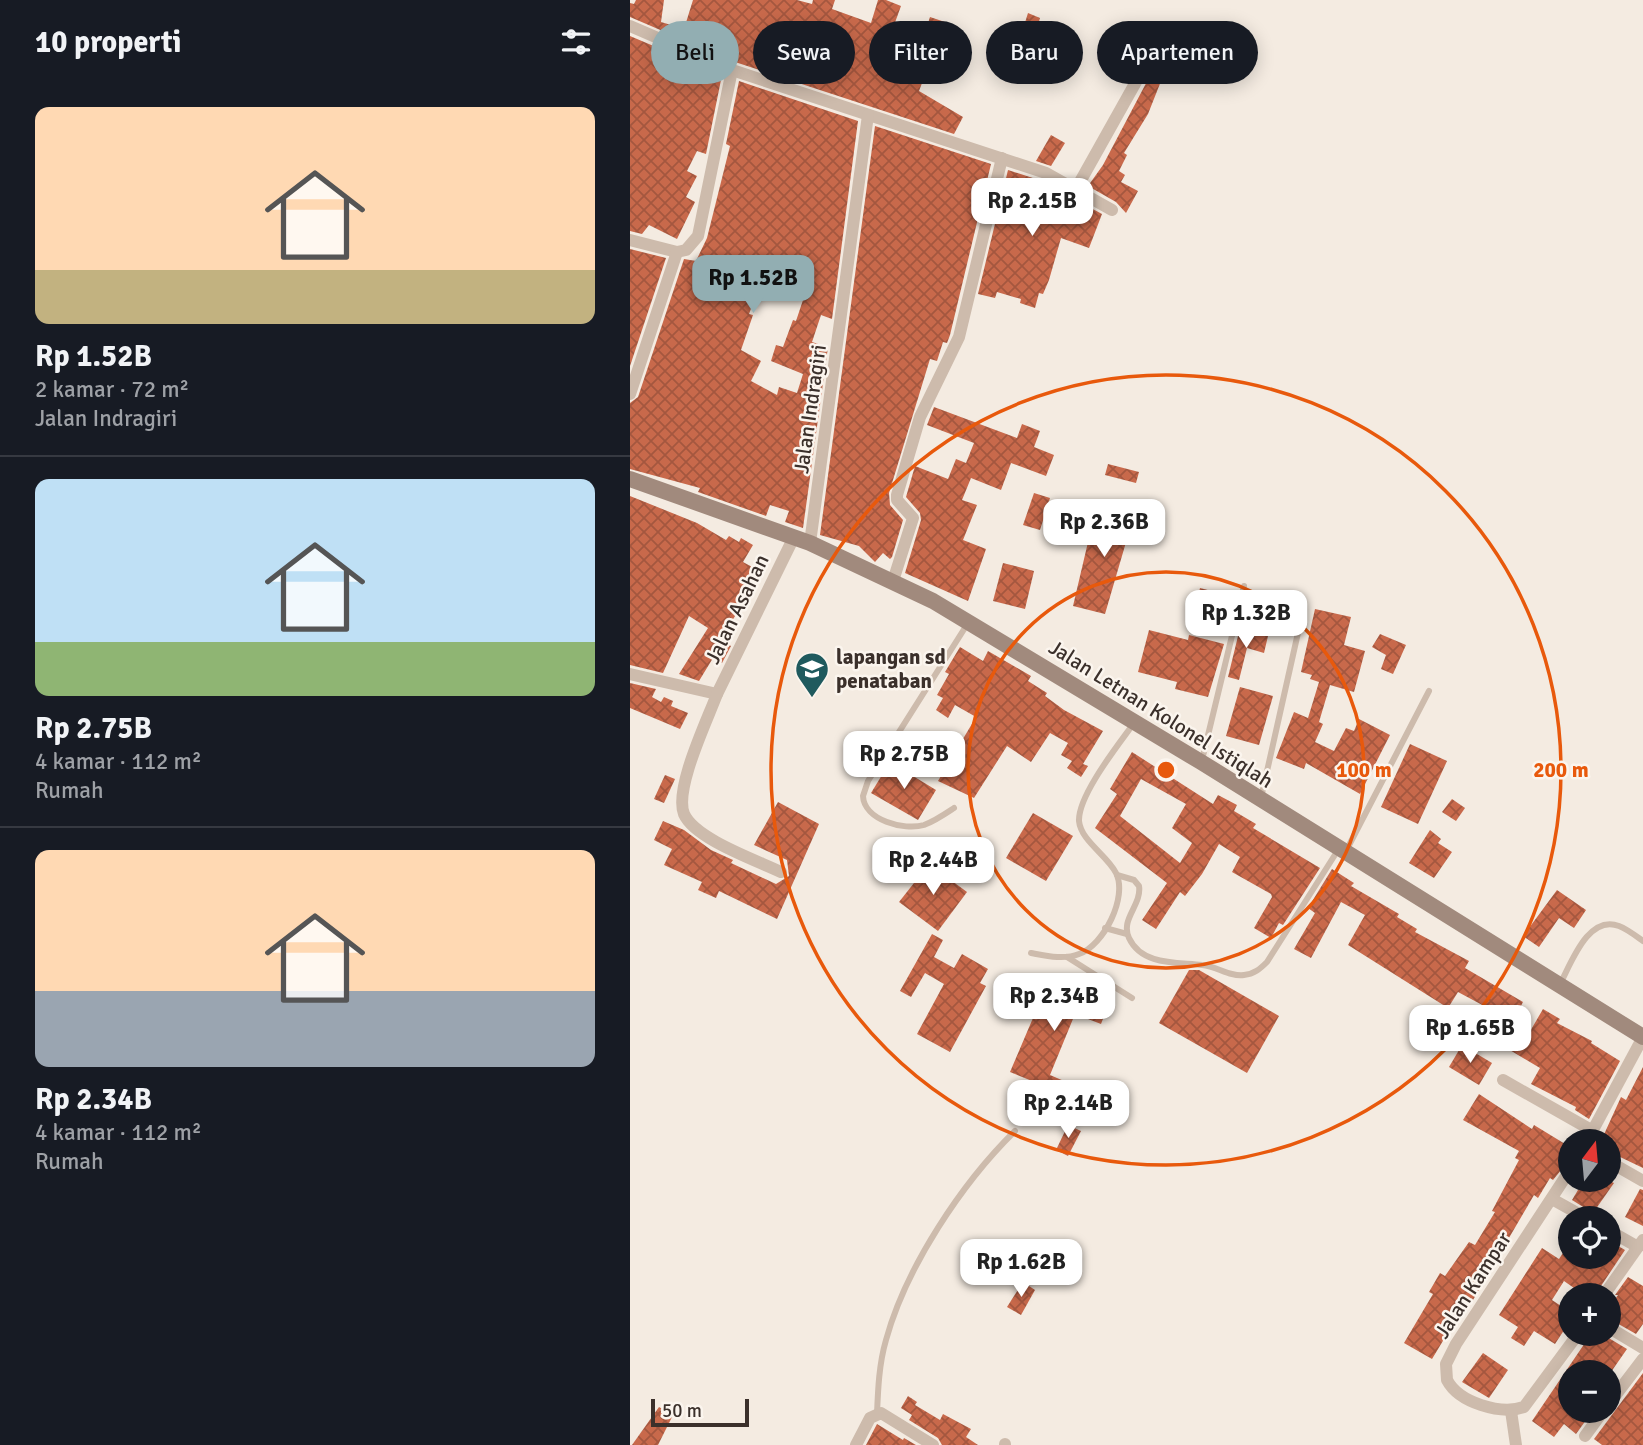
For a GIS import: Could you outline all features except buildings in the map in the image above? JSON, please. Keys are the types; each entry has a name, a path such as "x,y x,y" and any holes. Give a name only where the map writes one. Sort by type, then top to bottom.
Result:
{"street":[{"path":"630,26 651,36"},
{"path":"739,72 1046,173 1112,210"},
{"path":"630,394 681,251 698,236 729,84"},
{"path":"1076,189 1135,84"},
{"name":"Jalan Indragiri","path":"802,540 868,115"},
{"path":"893,581 913,518 897,500 897,495 920,417 959,337 1002,158"},
{"path":"630,240 681,251"},
{"name":"Jalan Letnan Kolonel Istiqlah","path":"630,479 802,540 893,581 969,621 1643,1037"},
{"name":"Jalan Asahan","path":"630,674 717,694 802,540"},
{"path":"717,694 685,781 682,802 684,815 696,829 717,842 781,872"},
{"path":"1594,1129 1643,1037"},
{"path":"1503,1080 1579,1129"},
{"path":"1621,1168 1643,1181"},
{"name":"Jalan Kampar","path":"1511,1411 1497,1409 1455,1392 1447,1380 1447,1364 1485,1298 1558,1189"},
{"path":"1552,1199 1565,1206"},
{"path":"1613,1283 1641,1243 1621,1235"},
{"path":"1621,1335 1643,1348"},
{"path":"1516,1438 1511,1411 1530,1403 1569,1346"},
{"path":"1621,1388 1643,1359"},
{"path":"856,1445 870,1418 877,1414 893,1419 933,1445"},
{"path":"1585,1436 1594,1423"}],"lane":[{"path":"1201,762 1244,586"},
{"path":"1260,800 1304,606"},
{"path":"954,808 927,824 907,827 888,821 869,810 863,796 868,781 969,621"},
{"path":"1135,722 1085,798 1080,812 1081,827 1117,874 1134,880 1140,891 1127,922 1128,934 1139,949 1168,964 1201,965 1236,975 1254,973 1273,954 1342,850 1429,691"},
{"path":"1067,957 1089,949 1105,928 1117,903 1117,874"},
{"path":"1559,986 1588,934 1600,926 1620,926 1643,941"},
{"path":"1105,928 1128,934"},
{"path":"1031,953 1067,957 1132,998"},
{"path":"877,1414 883,1353 899,1304 938,1231 970,1182 1014,1130"}],"place":[{"name":"lapangan sd penataban","path":"812,699"}]}
